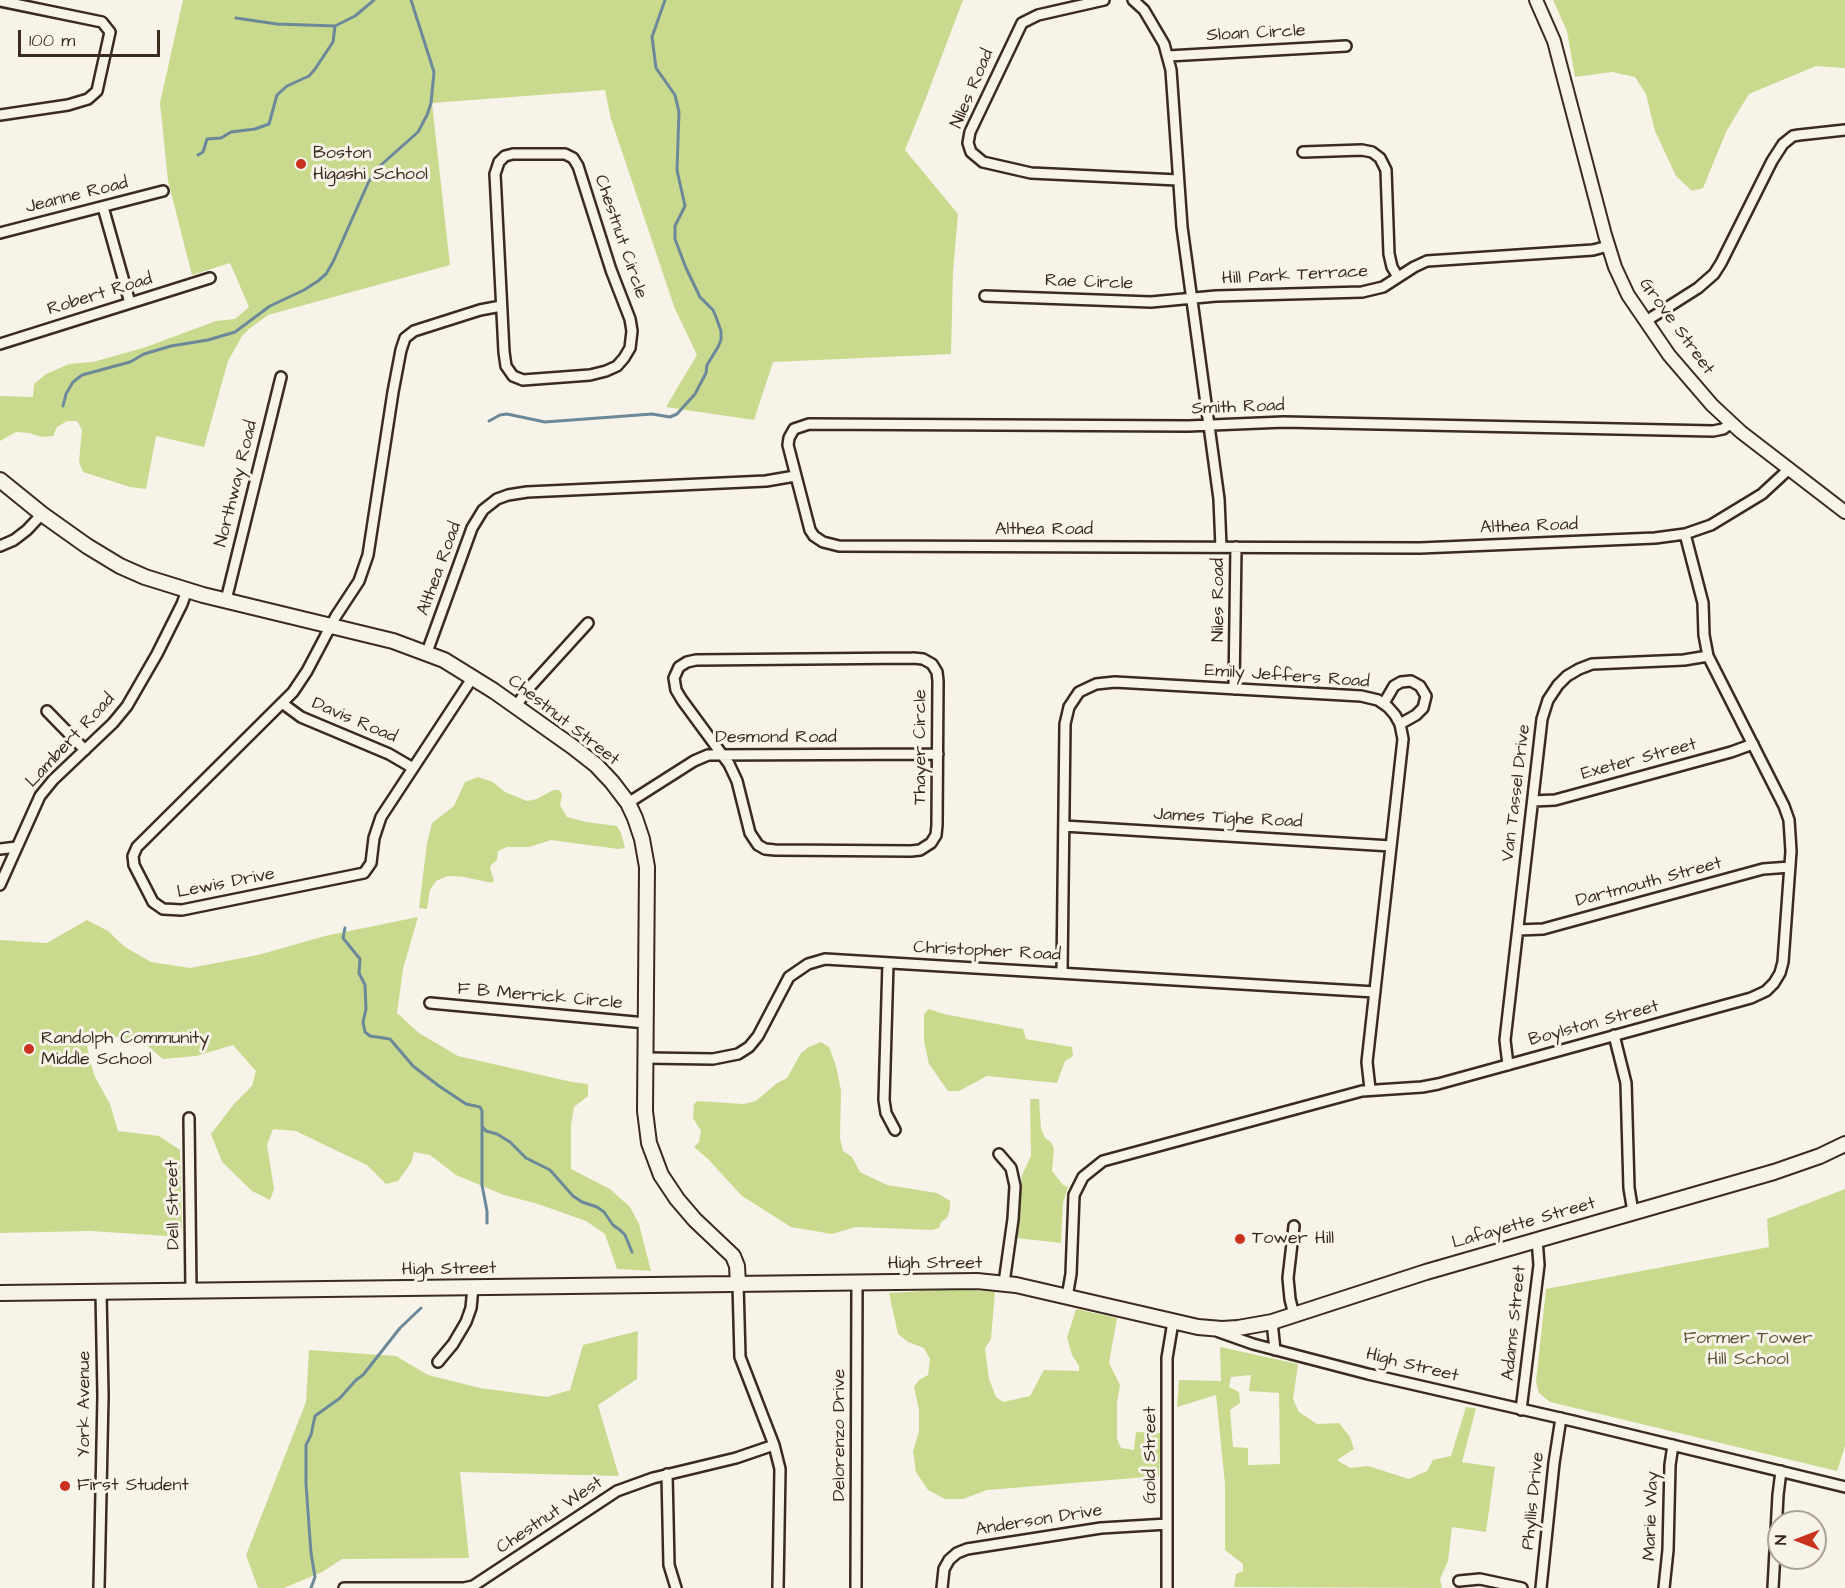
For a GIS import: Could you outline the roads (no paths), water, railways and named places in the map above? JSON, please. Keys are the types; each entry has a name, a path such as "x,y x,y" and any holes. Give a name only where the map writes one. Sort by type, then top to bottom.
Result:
{"main road":[{"name":"Chestnut Street","path":"0,480 87,546 120,566 145,577 187,590 393,641 427,652 473,677 516,706 596,765 612,782 628,803 640,832 647,867 646,1127 654,1158 665,1183 695,1220 732,1254 737,1266 738,1284"},
{"name":"Lafayette Street","path":"1212,1329 1238,1328 1272,1322 1417,1274 1786,1168 1845,1144"},
{"name":"High Street","path":"0,1293 967,1281 1004,1283 1212,1329"}],"street":[{"name":"Niles Road","path":"1104,0 1038,15 1022,24 970,132 968,143 971,152 983,162 1031,173 1178,180"},
{"name":"Niles Road","path":"1133,0 1144,10 1164,44 1172,76 1178,180 1191,298 1219,499 1221,547"},
{"name":"Grove Street","path":"1536,0 1552,33 1608,246 1624,288 1685,376 1730,424 1845,512"},
{"path":"0,1 102,22 110,32 98,91 88,99 68,105 0,115"},
{"name":"Sloan Circle","path":"1168,56 1346,46"},
{"path":"1646,321 1698,288 1718,269 1772,160 1783,144 1793,136 1845,130"},
{"path":"1303,152 1362,150 1372,152 1380,158 1386,170 1389,254 1392,267 1398,277"},
{"name":"Chestnut Circle","path":"513,154 570,156 578,166 611,270 630,318 633,337 630,348 617,366 601,373 520,379 510,374 505,362 501,306 495,179 497,165 502,159 513,154"},
{"name":"Jeanne Road","path":"0,233 163,191"},
{"path":"104,207 130,303"},
{"name":"Hill Park Terrace","path":"1191,298 1367,292 1383,287 1420,264 1441,259 1593,250 1608,246"},
{"name":"Robert Road","path":"0,344 210,278"},
{"name":"Rae Circle","path":"985,296 1151,302 1191,298"},
{"path":"332,626 359,581 366,561 403,342 407,335 414,331 480,310 501,306"},
{"name":"Northway Road","path":"226,600 281,377"},
{"name":"Smith Road","path":"795,476 789,453 789,438 797,427 809,424 1170,426 1284,422 1716,431 1730,424"},
{"name":"Althea Road","path":"427,652 472,528 483,510 497,499 527,492 766,481 795,476 812,533 830,545 1420,548 1622,540 1685,534 1702,529 1728,516 1771,487 1789,469"},
{"path":"0,546 20,535 42,514"},
{"name":"Boylston Street","path":"1067,1297 1071,1274 1074,1195 1083,1177 1097,1164 1118,1156 1370,1089 1430,1086 1508,1065 1750,998 1769,988 1777,979 1782,968 1790,867 1789,820 1708,656 1704,642 1703,603 1685,534"},
{"name":"Niles Road","path":"1234,689 1236,547"},
{"name":"Lambert Road","path":"1,879 40,796 53,780 118,718 131,701 157,654 187,590"},
{"path":"516,706 528,689 588,622"},
{"name":"Lewis Drive","path":"332,626 308,671 282,703 134,851 133,861 136,869 153,902 159,908 182,910 363,873 371,863 379,821 473,677"},
{"name":"Van Tassel Drive","path":"1508,1065 1505,1040 1544,713 1551,695 1568,676 1579,669 1598,663 1684,660 1708,656"},
{"name":"Thayer Circle","path":"923,659 934,668 938,676 938,754 936,835 924,848 911,851 775,850 761,847 750,833 735,775 723,754 676,690 674,682 677,670 687,662 923,659"},
{"name":"Emily Jeffers Road","path":"1062,973 1065,718 1079,692 1090,685 1109,681 1361,696 1384,703 1400,724"},
{"path":"1370,1089 1367,1062 1402,744 1400,724 1419,713 1426,696 1420,686 1411,681 1401,682 1394,686 1384,703"},
{"name":"Davis Road","path":"282,703 301,717 388,754 413,768"},
{"path":"47,711 85,750"},
{"name":"Exeter Street","path":"1533,801 1555,800 1753,744"},
{"name":"Desmond Road","path":"628,803 699,758 708,755 938,754"},
{"name":"James Tighe Road","path":"1064,826 1391,846"},
{"path":"0,849 17,847"},
{"name":"Dartmouth Street","path":"1518,930 1543,929 1763,869 1790,867"},
{"name":"Christopher Road","path":"646,1058 706,1059 733,1056 744,1051 754,1042 764,1026 785,982 803,966 825,959 1375,992"},
{"path":"888,963 884,1100 886,1113 895,1130"},
{"name":"F B Merrick Circle","path":"430,1003 646,1023"},
{"path":"1614,1035 1627,1091 1629,1188 1633,1212"},
{"name":"Dell Street","path":"189,1118 191,1291"},
{"path":"999,1154 1011,1168 1015,1186 1013,1220 1004,1283"},
{"path":"1294,1226 1288,1278 1294,1315"},
{"name":"Adams Street","path":"1521,1410 1539,1265 1537,1239"},
{"name":"Delorenzo Drive","path":"856,1281 856,1588"},
{"path":"738,1284 740,1358 774,1445 780,1477 778,1588"},
{"path":"438,1362 453,1344 466,1322 471,1308 473,1287"},
{"name":"York Avenue","path":"99,1588 103,1396 101,1292"},
{"name":"Gold Street","path":"1167,1588 1167,1358 1173,1322"},
{"path":"1272,1322 1275,1350"},
{"name":"High Street","path":"1212,1329 1275,1350 1368,1374 1562,1418 1845,1487"},
{"name":"Phyllis Drive","path":"1541,1588 1554,1463 1562,1418"},
{"name":"Chestnut West","path":"344,1588 464,1588 473,1586 617,1491 667,1474 736,1458 774,1445"},
{"name":"Marie Way","path":"1664,1588 1673,1445"},
{"path":"1773,1588 1781,1471"},
{"path":"667,1474 669,1488 668,1558 676,1588"},
{"name":"Anderson Drive","path":"942,1588 944,1569 949,1560 957,1553 967,1549 1101,1528 1167,1524"},
{"path":"1459,1581 1480,1579 1522,1588"}],"waterway":[{"path":"198,155 203,152 207,139 221,138 231,132 255,129 269,124 277,95 287,86 309,76 315,69 333,42 335,26 355,16 374,0"},
{"path":"63,406 66,394 73,382 82,375 130,362 144,354 171,346 208,340 235,332 270,306 304,290 326,274 369,181 381,165 418,132 431,103 434,72 411,0"},
{"path":"489,421 507,414 545,422 652,414 670,417 677,414 695,394 721,340 721,331 713,310 700,297 675,239 675,226 685,206 677,170 679,112 675,95 656,68 652,37 665,0"},
{"path":"236,18 277,24 335,26"},
{"path":"345,928 343,938 360,959 359,973 365,985 366,1009 363,1022 365,1032 370,1036 390,1039 413,1066 439,1086 466,1104 480,1107 482,1126 486,1131 497,1134 510,1142 526,1158 550,1170 573,1196 604,1212 613,1225 625,1235 632,1252"},
{"path":"482,1126 482,1185 487,1223"},
{"path":"311,1588 315,1577 306,1484 306,1445 311,1435 315,1416 340,1398 363,1375 400,1328 421,1308"}],"place":[{"name":"Boston Higashi School","path":"301,164"},
{"name":"Randolph Community Middle School","path":"29,1049"},
{"name":"Tower Hill","path":"1240,1239"},
{"name":"First Student","path":"65,1486"}],"park label":[{"name":"Former Tower Hill School","path":"1748,1349"}]}
